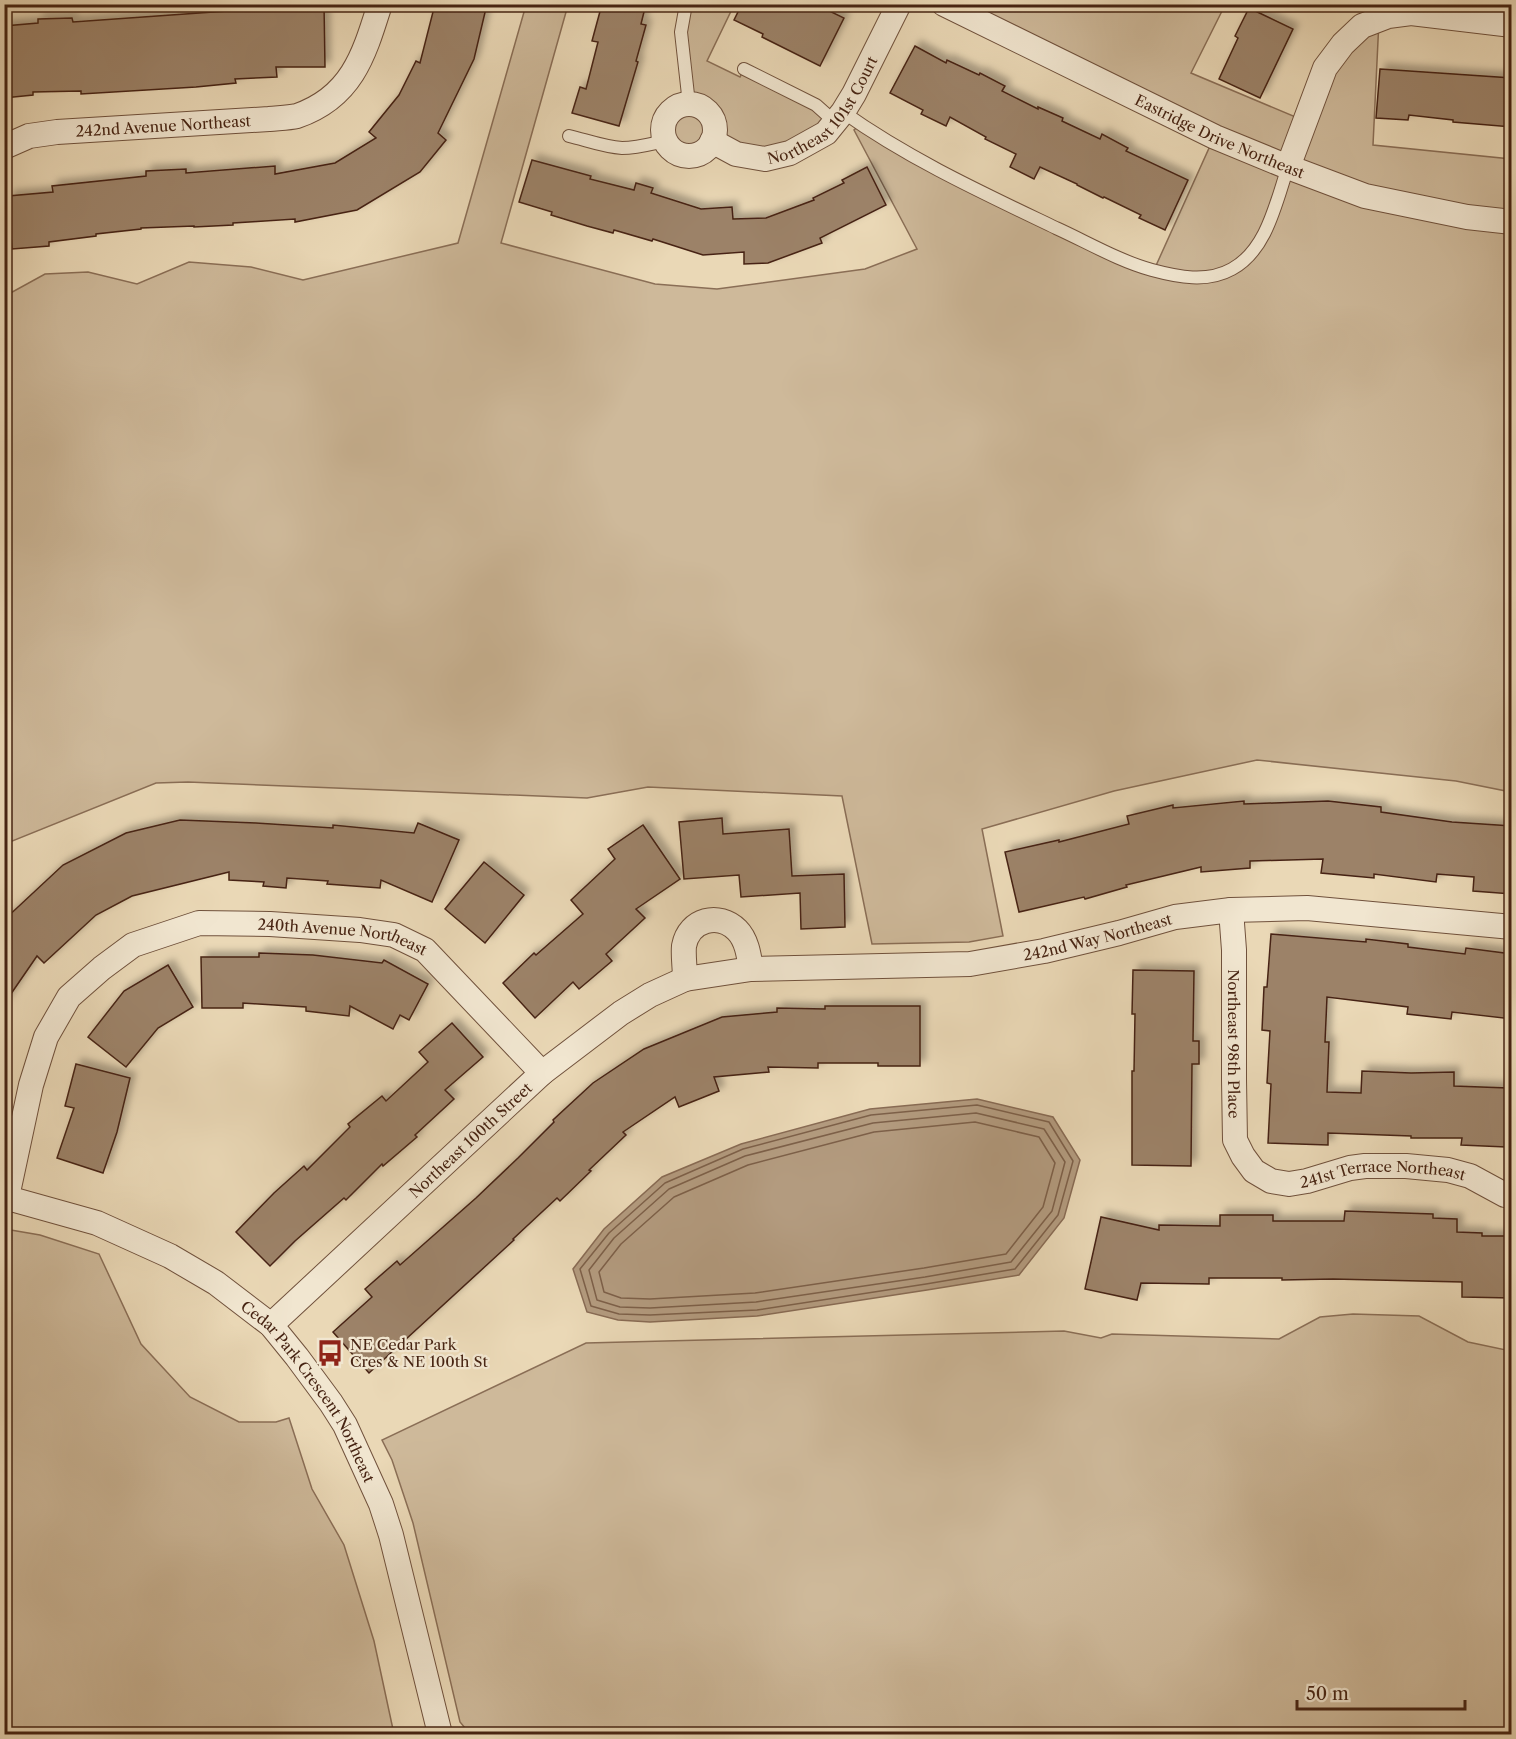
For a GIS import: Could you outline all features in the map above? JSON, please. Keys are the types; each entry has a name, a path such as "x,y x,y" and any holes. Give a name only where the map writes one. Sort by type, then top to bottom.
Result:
{"street":[{"name":"242nd Avenue Northeast","path":"4,147 29,136 57,132 295,116 321,105 354,73 380,4"},
{"name":"Northeast 101st Court","path":"712,141 736,154 765,159 790,153 825,134 839,117 866,71 899,4"},
{"name":"Eastridge Drive Northeast","path":"944,4 1222,141 1288,167 1365,196 1467,216 1512,222"},
{"path":"1288,167 1324,68 1342,44 1362,26 1388,16 1411,13 1512,25"},
{"path":"696,105 710,114 714,121 715,136 706,150 699,154 692,156 676,153 666,141 664,124 673,110 681,106 696,105"},
{"name":"242nd Way Northeast","path":"685,978 752,969 970,964 1044,951 1175,917 1231,910 1307,908 1512,927"},
{"name":"Northeast 98th Place","path":"1231,910 1234,950 1235,1140 1254,1171"},
{"path":"685,978 684,946 690,932 703,921 720,920 738,930 746,945 752,969"},
{"name":"240th Avenue Northeast","path":"6,1197 32,1085 46,1037 69,997 133,945 199,923 281,925 360,930 394,935 425,950 542,1073"},
{"name":"Northeast 100th Street","path":"271,1325 542,1073 621,1013 650,995 685,978"},
{"name":"241st Terrace Northeast","path":"1254,1171 1271,1181 1289,1184 1307,1181 1350,1167 1437,1168 1470,1176 1505,1195 1512,1196"},
{"name":"Cedar Park Crescent Northeast","path":"6,1197 97,1223 170,1256 216,1283 271,1325 297,1357 345,1425 381,1504 391,1534 440,1734"}],"lane":[{"path":"686,4 681,32 688,104"},
{"path":"744,69 839,117 861,124 963,184 1138,266 1188,277 1203,278 1218,275 1233,269 1251,255 1264,232 1288,167"},
{"path":"569,136 622,148 666,141"}],"shaded area":[{"path":"526,5 568,5 501,243 655,284 717,289 865,269 917,249 854,130 861,124 919,160 1154,270 1214,137 944,5 1225,5 1191,73 1305,121 1325,68 1379,20 1373,145 1511,159 1511,792 1456,781 1257,760 1114,791 982,829 1003,936 969,942 872,944 842,796 648,787 587,798 188,782 156,783 5,844 5,296 45,274 88,272 137,284 189,262 251,267 303,280 458,243"},
{"path":"686,5 734,5 707,61 740,77 744,69 835,122 806,145 706,150 693,155 681,154 672,149 666,140 664,130 667,119 674,110 688,104"},
{"path":"5,1229 40,1235 99,1254 141,1344 190,1397 239,1422 276,1422 289,1418 312,1489 344,1545 374,1641 394,1734 5,1734"},
{"path":"1353,1314 1419,1316 1468,1342 1511,1351 1511,1734 470,1734 460,1722 413,1523 392,1460 382,1440 586,1343 1064,1331 1101,1338 1112,1334 1279,1339 1320,1317"}],"water":[{"path":"977,1099 1053,1117 1080,1160 1064,1218 1019,1275 757,1316 650,1322 618,1320 587,1312 573,1269 604,1229 662,1177 741,1144 870,1109"}],"building":[{"path":"240,4 324,4 325,67 276,67 277,77 235,79 236,83 196,87 81,94 81,91 33,92 33,95 4,98 4,26 38,23 38,19 72,18 73,22 241,10"},
{"path":"435,4 487,4 474,59 438,133 446,140 420,172 357,210 295,222 295,219 233,223 233,225 141,228 49,242 49,246 12,249 8,196 53,192 52,186 146,176 146,171 186,169 186,173 275,166 275,174 335,163 376,138 369,132 399,95 416,61 420,63"},
{"path":"602,4 646,4 641,24 646,25 636,61 638,62 619,126 572,113 580,87 586,89 598,42 592,41"},
{"path":"742,4 815,4 844,18 820,66 734,20"},
{"path":"1249,8 1293,29 1260,98 1219,79 1238,38 1235,36"},
{"path":"915,46 946,63 947,60 979,75 980,73 1005,86 1002,91 1038,109 1038,107 1063,118 1062,121 1100,139 1102,134 1128,148 1126,151 1188,180 1165,230 1139,218 1141,215 1040,167 1034,179 1010,167 1016,154 985,139 986,137 950,117 946,126 921,114 923,110 890,93"},
{"path":"1380,69 1512,78 1512,127 1453,122 1453,120 1409,115 1408,120 1376,118"},
{"path":"532,160 591,176 590,179 634,190 636,183 653,188 651,193 701,209 732,207 733,219 766,218 814,200 813,198 844,183 842,180 867,167 886,205 820,238 822,243 768,263 744,264 744,252 703,255 653,239 652,241 614,230 613,233 587,226 519,202"},
{"path":"1244,801 1244,804 1328,801 1381,807 1381,812 1452,822 1512,826 1512,894 1473,891 1474,877 1437,874 1436,882 1374,874 1374,878 1321,873 1323,859 1250,861 1250,868 1201,872 1201,867 1126,885 1127,887 1085,899 1084,897 1019,912 1005,852 1059,840 1059,842 1129,824 1127,816 1173,805 1173,808"},
{"path":"722,818 723,834 789,829 792,876 844,874 845,927 801,929 800,893 741,897 739,875 684,879 679,822"},
{"path":"180,820 333,828 333,825 414,833 418,823 459,840 432,902 381,880 380,888 287,878 286,888 263,886 264,882 229,880 229,872 132,896 96,915 44,963 37,956 4,1004 4,920 63,865 126,833"},
{"path":"643,825 680,879 636,909 645,918 606,954 612,961 579,989 573,982 535,1018 503,983 534,953 536,955 583,914 571,900 615,859 608,849"},
{"path":"484,862 524,895 485,943 445,909"},
{"path":"1271,934 1366,942 1366,939 1465,954 1466,948 1512,954 1512,1019 1452,1012 1451,1019 1407,1014 1408,1007 1327,997 1325,1042 1329,1042 1327,1092 1361,1093 1362,1071 1454,1072 1454,1086 1508,1088 1506,1147 1461,1145 1462,1138 1411,1138 1411,1136 1328,1133 1328,1145 1268,1143 1271,1084 1267,1083 1270,1031 1262,1030 1264,987 1267,987"},
{"path":"259,953 313,955 382,963 384,960 428,984 409,1020 400,1015 393,1029 350,1006 349,1016 306,1011 306,1007 243,1003 243,1008 202,1008 201,957 259,957"},
{"path":"168,965 193,1007 158,1028 126,1067 88,1037 124,991"},
{"path":"1133,970 1194,971 1193,1041 1199,1041 1199,1064 1192,1064 1191,1166 1132,1165 1132,1071 1134,1071 1135,1014 1132,1014"},
{"path":"825,1006 920,1006 920,1066 818,1063 818,1068 768,1067 769,1072 714,1077 719,1091 679,1107 675,1097 623,1132 626,1135 560,1201 557,1198 369,1373 333,1332 372,1297 365,1289 397,1261 400,1265 476,1198 593,1083 644,1049 722,1017 777,1012 777,1008 825,1009"},
{"path":"452,1023 483,1057 445,1090 454,1099 415,1135 417,1137 383,1166 382,1164 346,1200 344,1198 270,1266 236,1232 304,1166 307,1170 350,1127 348,1124 382,1096 386,1101 428,1062 419,1052"},
{"path":"76,1064 130,1078 117,1132 103,1173 57,1158 74,1108 65,1106"},
{"path":"1345,1211 1433,1214 1433,1218 1457,1219 1457,1232 1482,1233 1482,1236 1508,1236 1508,1243 1512,1243 1512,1298 1462,1297 1462,1282 1333,1279 1209,1278 1209,1284 1141,1283 1137,1300 1085,1289 1101,1217 1159,1230 1159,1225 1220,1226 1220,1215 1273,1215 1273,1221 1344,1221"}],"place":[{"name":"NE Cedar Park Cres & NE 100th St","path":"330,1353"}]}
